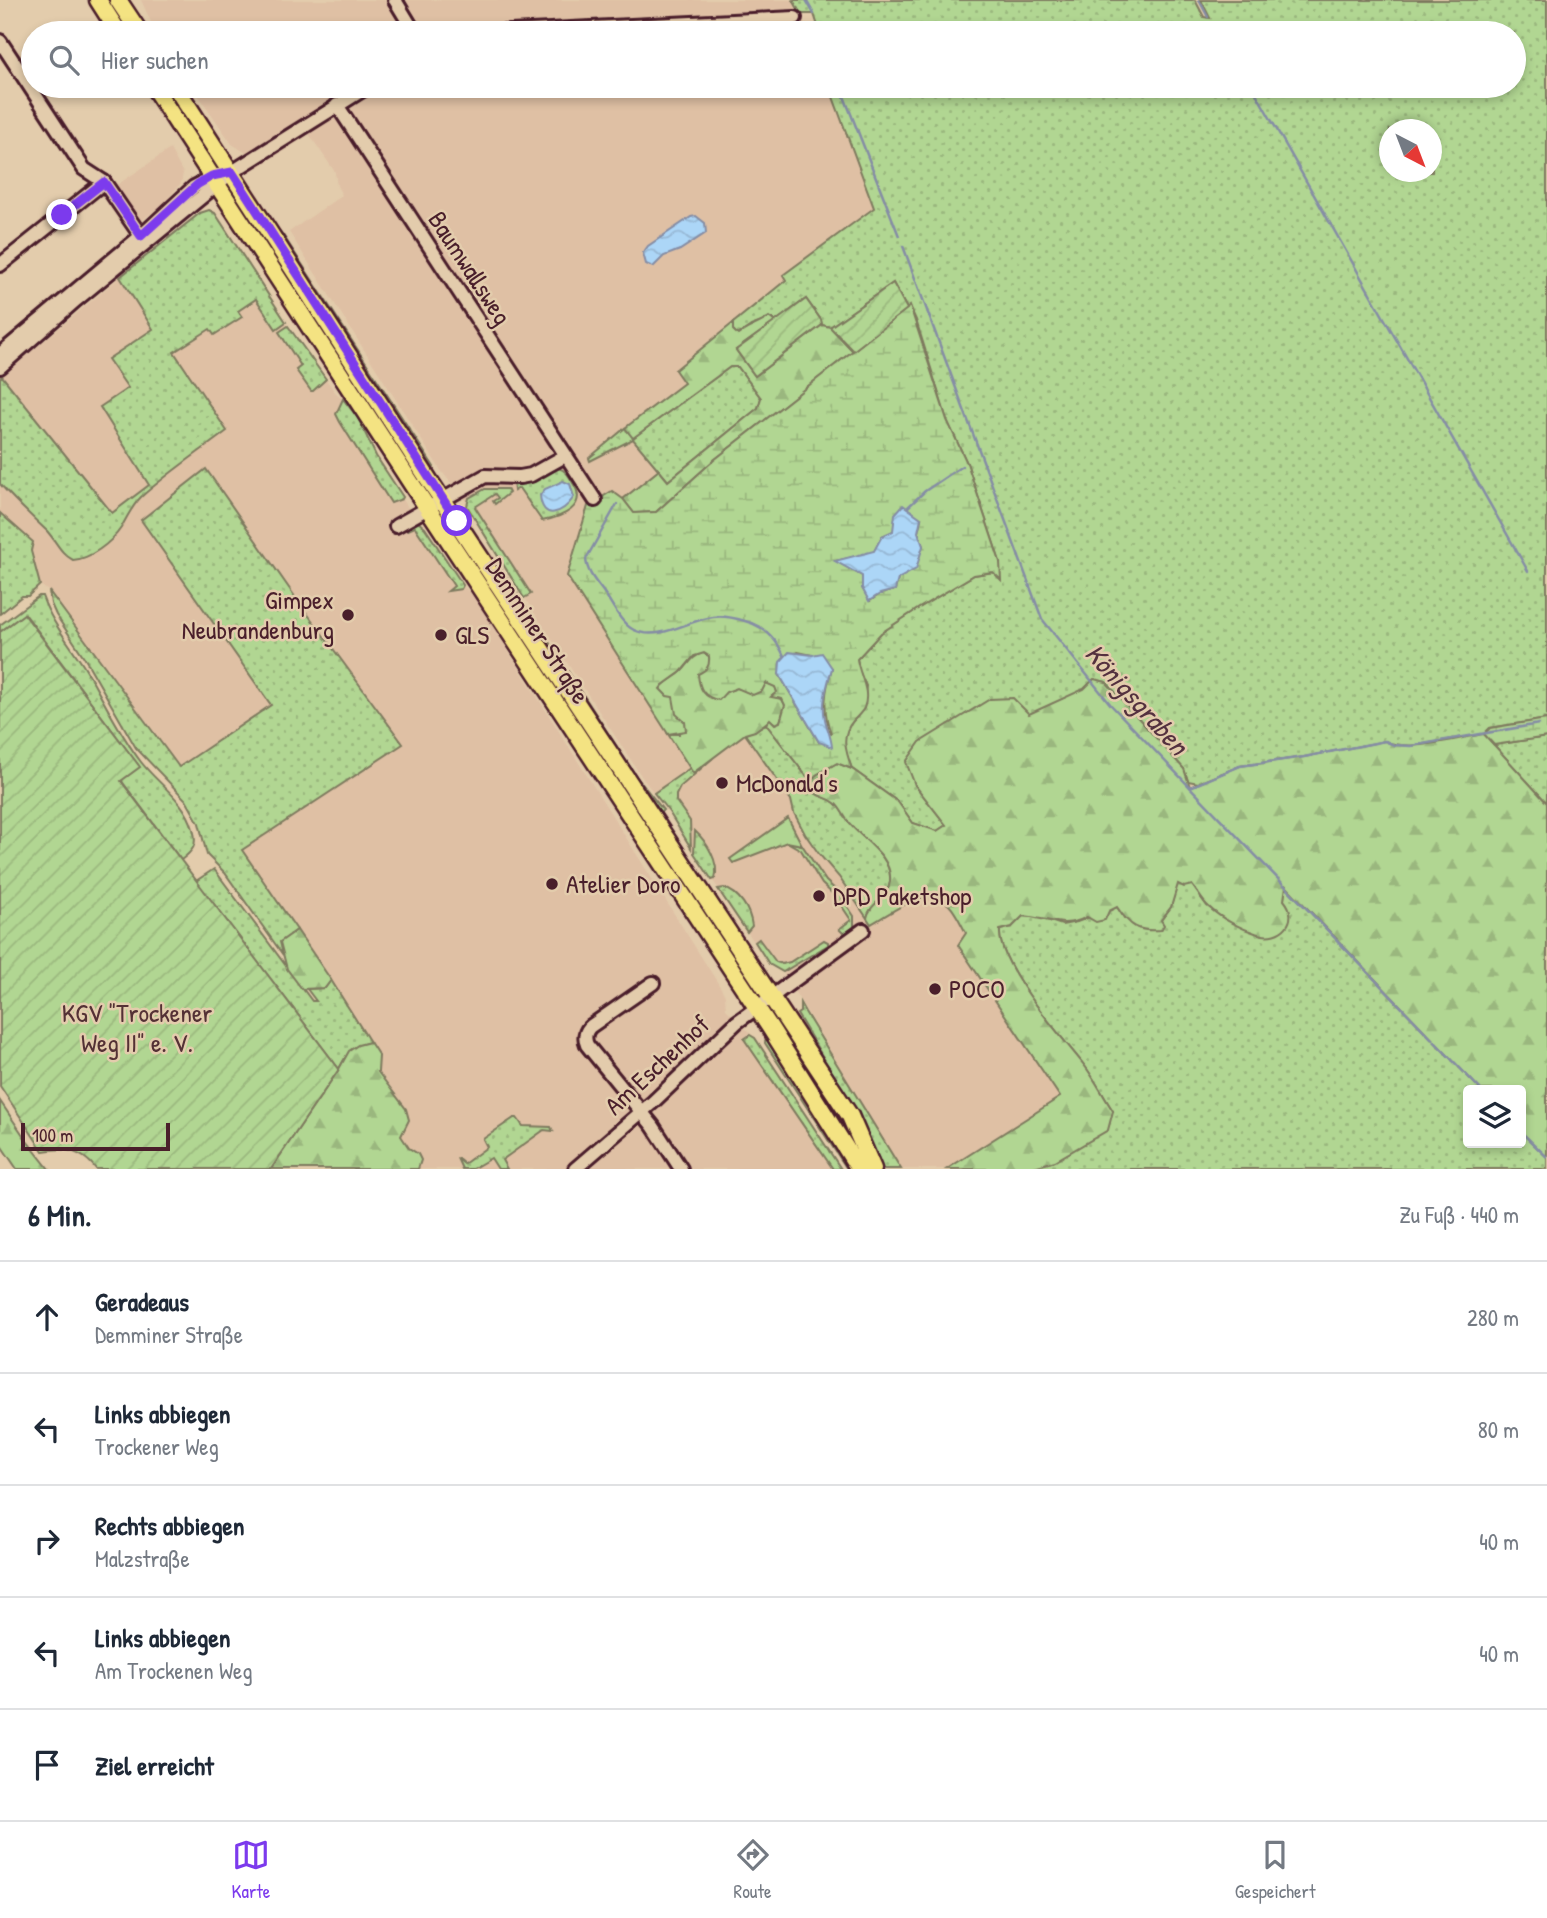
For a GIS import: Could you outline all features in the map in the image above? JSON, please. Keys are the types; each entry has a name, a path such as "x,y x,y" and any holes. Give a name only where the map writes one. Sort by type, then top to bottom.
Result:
{"main road":[{"path":"97,0 111,21"},
{"path":"118,0 132,21"},
{"name":"Demminer Straße","path":"161,98 757,1008 859,1169"},
{"name":"Demminer Straße","path":"183,98 442,499 773,996 850,1116 873,1169"}],"street":[{"path":"395,0 408,21"},
{"path":"733,21 794,18"},
{"path":"0,41 21,73"},
{"path":"37,98 84,169 104,182 141,236"},
{"path":"0,354 141,236 194,187 232,172 349,98"},
{"name":"Baumwallsweg","path":"337,105 595,500"},
{"path":"0,367 215,180"},
{"path":"0,265 104,182"},
{"path":"396,526 485,476 530,475 565,456"},
{"path":"773,996 863,930"},
{"path":"653,983 591,1026 585,1035 587,1045 653,1126 681,1169"},
{"name":"Am Eschenhof","path":"575,1169 641,1112 726,1032 773,996"}],"shaded area":[{"path":"141,0 793,0 804,21 151,21"},
{"path":"200,98 833,98 874,208 784,275 786,280 675,370 684,382 625,428 659,470 623,499 612,491 588,506 567,576 693,773 745,734 791,800 794,814 818,854 839,877 871,924 923,896 939,897 950,905 967,933 959,946 1060,1097 947,1169 901,1169 783,972 769,964 669,812 644,780 501,562 467,502 442,472 289,232 342,195 337,186 335,172 309,134 257,168 248,154 232,144"},
{"path":"170,149 183,173 181,183 163,204 137,224 114,187"},
{"path":"209,210 215,213 288,326 335,392 358,418 376,456 409,509 476,600 721,988 726,1009 755,1038 841,1169 418,1169 421,1160 409,1149 401,1136 409,1120 406,1109 378,1072 379,1056 335,986 242,850 51,593 40,585 29,538 0,513 0,378 120,277 200,213"}],"green space":[{"path":"793,0 1195,0 1204,17 1210,18 1201,0 1547,0 1547,719 1490,728 1484,734 1411,746 1394,745 1240,766 1198,783 1188,781 1184,769 1106,682 1094,679 1084,689 915,785 946,825 937,831 913,823 898,802 852,769 844,747 846,729 864,708 866,686 857,659 881,633 974,575 994,572 1000,562 967,463 947,420 916,320 893,283 830,327 822,325 806,299 775,322 772,318 751,326 738,335 733,330 733,323 786,280 783,275 874,208 833,98 1526,98 1526,21 816,21 814,14 801,14"},
{"path":"209,210 215,213 286,322 276,329 256,299 238,311 242,317 214,335 210,329 174,352 227,431 141,497 117,534 106,544 86,557 73,560 0,484 0,378 2,376 112,513 149,485 100,407 128,388 108,359 153,329 120,277 200,213"},
{"path":"262,210 283,235 434,467 433,471"},
{"path":"893,283 907,309 853,351 830,327"},
{"path":"806,299 822,325 755,376 736,350"},
{"path":"910,306 947,420 967,463 1000,562 1001,580 993,572 974,575 881,633 857,659 866,702 845,738 852,769 837,763 816,775 811,782 766,724 770,719 775,724 780,722 785,705 782,699 771,697 777,692 775,687 766,683 762,691 753,695 737,688 726,692 719,700 710,697 703,692 698,674 706,669 709,662 709,656 704,653 694,656 681,672 660,689 667,696 673,697 676,714 685,722 686,731 668,734 567,576 588,506 612,491 623,499 634,513 656,512 714,460","holes":["921,519 918,532 923,546 898,579 895,590 880,594 870,601 862,588 862,576 836,561 874,552 882,536","798,652 812,655 832,668 826,700 826,717 831,733 819,742 779,674"]},
{"path":"769,317 775,322 736,350 755,376 822,325 830,327 853,351 714,460 656,512 634,513 623,499 659,470 668,481 758,408 761,398 738,367 730,367 633,438 625,428 684,383 675,370 733,323 733,330 738,335"},
{"path":"288,326 326,379 313,391 296,370 301,366 279,332"},
{"path":"730,367 738,367 761,398 758,408 668,481 633,439 590,461 589,458 625,428 633,438"},
{"path":"343,399 358,418 376,456 402,499 391,503 340,422 336,414"},
{"path":"558,468 570,478 578,498 571,510 565,514 542,521 519,488 514,491 513,482 540,476"},
{"path":"206,469 403,744 242,850 297,930 281,942 283,955 225,873 207,855 199,823 186,800 136,748 51,604 49,591 179,767 271,705 141,520"},
{"path":"485,489 507,489 509,493 495,504 493,501 498,498 495,494 475,507 531,594 524,598 467,506 469,498"},
{"path":"0,513 33,542 31,551 40,585 0,614"},
{"path":"446,519 752,975 748,977 703,909 684,887 444,520"},
{"path":"417,521 425,528 463,585 461,589 448,591 454,586 415,527 408,530 409,526"},
{"path":"496,561 638,779 663,810 661,812 650,802 508,586"},
{"path":"42,596 56,625 86,670 133,751 178,801 189,819 195,843 181,860 121,780 139,766 25,614 0,632 0,625"},
{"name":"KGV \"Trockener Weg II\" e. V.","path":"24,614 140,767 121,781 339,1069 271,1169 96,1169 79,1154 58,1150 43,1151 0,1086 0,632"},
{"path":"703,653 709,656 710,664 706,671 726,692 737,688 747,691 766,683 775,686 777,692 772,696 782,699 785,705 780,722 776,724 770,720 755,731 745,734 693,773 668,734 679,734 677,721 672,704 660,689 693,658"},
{"path":"1094,679 1106,682 1184,769 1190,787 1240,766 1385,741 1407,746 1484,734 1547,803 1547,1157 1526,1137 1526,1085 1476,1085 1286,886 1284,900 1289,907 1289,921 1281,932 1266,935 1252,932 1226,919 1207,905 1192,885 1184,887 1178,884 1171,907 1161,920 1164,925 1161,930 1135,927 1117,907 1109,911 1105,920 1096,922 1087,917 1063,923 1023,916 1012,927 1000,930 1002,945 1019,981 1088,1070 1113,1111 1108,1130 1055,1161 1027,1169 947,1169 1060,1097 958,945 966,933 949,905 940,899 921,898 899,907 871,924 867,918 868,913 889,888 890,873 887,865 877,850 849,823 837,805 818,795 809,785 816,775 837,763 852,769 898,802 913,823 937,831 946,825 915,785 906,762 920,742 990,699 1013,698 1029,714 1084,689"},
{"path":"1547,719 1547,737 1494,745 1484,734 1490,728"},
{"path":"766,724 811,782 809,785 812,790 837,805 849,823 883,857 890,873 889,888 868,913 867,918 805,834 794,813 791,800 745,734"},
{"path":"1547,737 1547,803 1494,745"},
{"path":"713,758 680,787 676,795 676,801 690,821 691,848 654,793 690,768 694,773"},
{"path":"788,818 802,845 787,842 733,863 730,859"},
{"path":"695,831 714,859 715,879 712,880 694,853"},
{"path":"787,842 802,845 854,916 854,928 845,935 839,929 851,920 835,896 822,884 801,850"},
{"path":"214,869 312,1001 316,1001 307,989 325,988 331,980 370,1042 351,1051 339,1069 196,881"},
{"path":"1177,883 1192,885 1207,906 1221,916 1260,934 1284,900 1285,886 1476,1085 1463,1085 1463,1148 1526,1148 1526,1137 1547,1157 1547,1169 1027,1169 1055,1161 1113,1111 1088,1070 1019,981 1002,945 1000,930 1012,927 1023,916 1062,925 1117,907 1124,918 1161,920 1171,907"},
{"path":"724,888 735,894 746,908 752,926 747,932 718,889"},
{"path":"297,930 331,980 325,988 302,989 287,969 280,942"},
{"path":"759,939 776,962 782,964 790,962 824,940 828,945 783,972 769,964 755,942"},
{"path":"800,1003 901,1169 877,1169 857,1114 797,1014 800,1012"},
{"path":"750,1035 755,1038 841,1169 833,1169 744,1039"},
{"path":"766,1035 855,1169 847,1169 765,1043"},
{"path":"370,1042 379,1056 378,1072 406,1109 409,1120 401,1136 409,1148 418,1154 421,1160 418,1169 271,1169 349,1051"},
{"path":"0,1101 49,1169 17,1169 0,1144"},
{"path":"514,1118 523,1126 551,1127 553,1131 544,1130 502,1160 507,1169 498,1169 491,1158 472,1169 462,1169 457,1158 464,1164 487,1147 483,1139"}],"water":[{"path":"696,216 705,223 706,233 680,250 664,256 653,267 646,264 643,253 648,246"},
{"path":"563,481 570,484 574,497 559,511 549,512 542,504 540,495 545,489"},
{"path":"903,505 921,518 918,532 923,546 916,569 898,579 895,590 880,594 869,601 862,588 862,576 835,561 874,551 882,536 893,531 895,514"},
{"path":"789,652 812,655 822,653 832,668 824,706 832,747 819,742 779,674 780,662"}],"waterway":[{"name":"Königsgraben","path":"806,0 814,14"},
{"path":"1199,0 1208,17"},
{"name":"Königsgraben","path":"845,98 899,236"},
{"path":"1259,98 1528,571"},
{"name":"Königsgraben","path":"903,246 1042,619 1111,705 1476,1085"},
{"path":"908,507 925,491 962,466"},
{"path":"617,504 586,559 591,574 626,624 634,630 653,633 713,617 733,618 752,623 764,630 773,638 784,656"},
{"path":"1190,787 1240,766 1385,741 1394,745 1411,746 1539,724"},
{"name":"Königsgraben","path":"1526,1137 1547,1157"}],"place":[{"name":"Gimpex Neubrandenburg","path":"348,615"},
{"name":"GLS","path":"441,635"},
{"name":"McDonald's","path":"722,783"},
{"name":"Atelier Doro","path":"552,884"},
{"name":"DPD Paketshop","path":"819,896"},
{"name":"POCO","path":"935,989"}],"route":[{"path":"62,215 104,182 141,236 198,184 212,176 232,172 457,521"}]}
